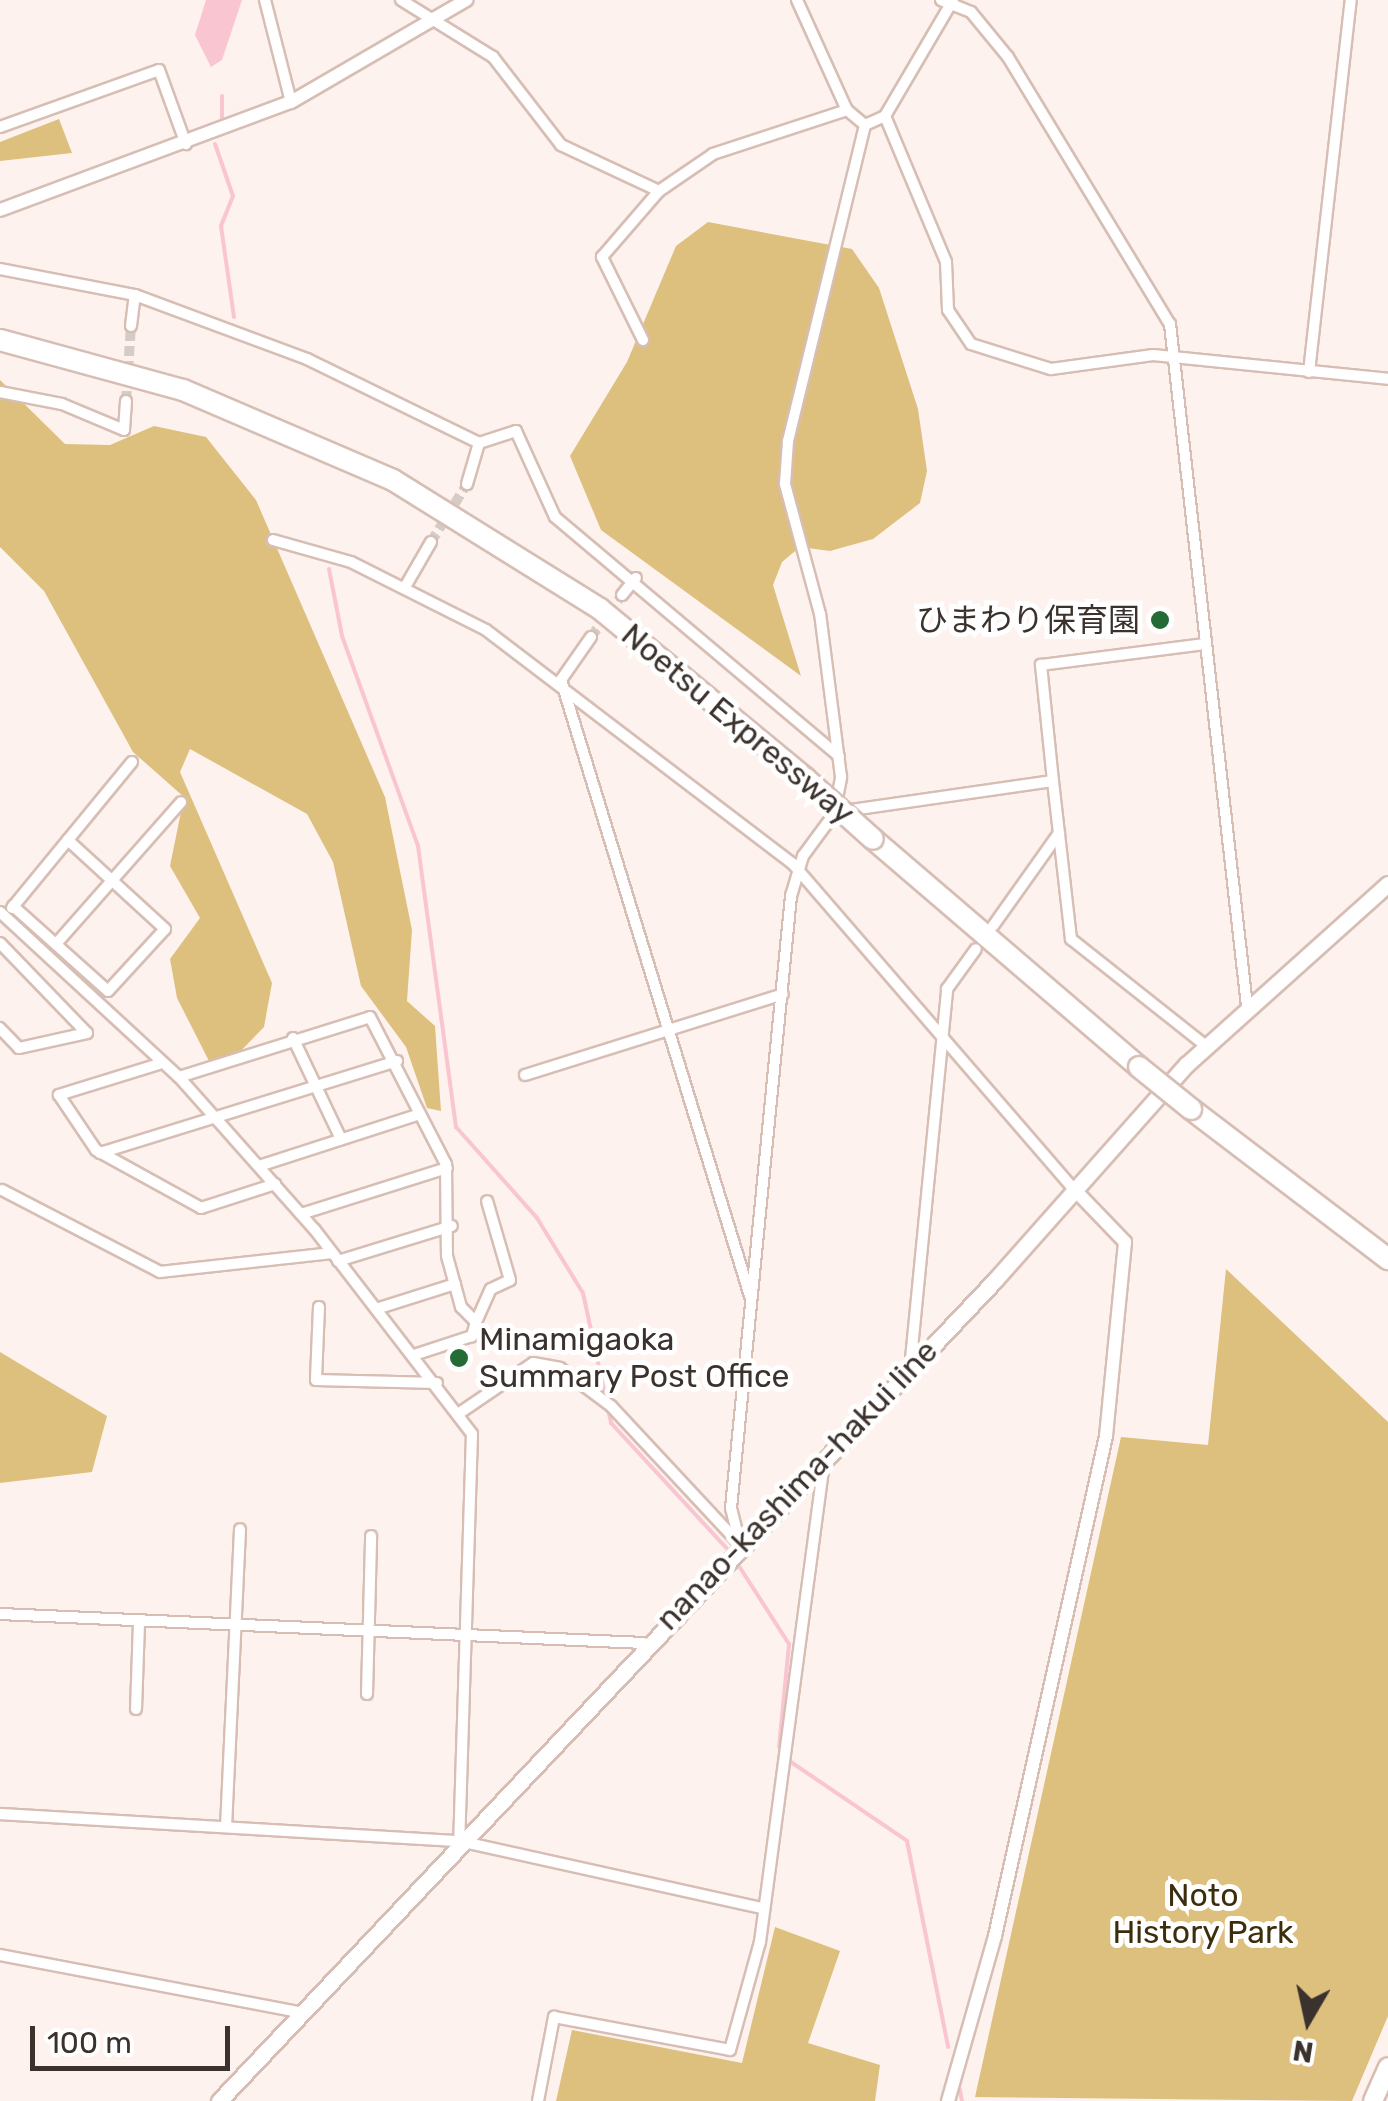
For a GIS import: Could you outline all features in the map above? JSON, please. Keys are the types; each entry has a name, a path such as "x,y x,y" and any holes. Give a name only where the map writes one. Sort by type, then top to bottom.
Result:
{"highway":[{"name":"Noetsu Expressway","path":"0,340 198,396 428,499 600,608 805,778 1139,1067 1388,1259"},
{"path":"1373,2101 1388,2067"}],"main road":[{"name":"nanao-kashima-hakui line","path":"219,2101 643,1643 910,1369 1206,1046 1246,1006 1388,884"}],"street":[{"path":"265,0 291,102"},
{"path":"401,0 493,57 561,145 659,191"},
{"path":"0,210 291,102 466,0"},
{"path":"796,0 847,110 865,125"},
{"path":"941,0 953,0 988,28 1160,296 1176,357 1246,1006"},
{"path":"865,125 885,116 953,0"},
{"path":"1310,372 1351,0"},
{"path":"0,126 159,70 186,144"},
{"path":"643,340 602,257 659,191 713,154 847,110"},
{"path":"885,116 946,262 948,310 971,344 1051,370 1176,357 1388,379"},
{"path":"734,1550 731,1508 798,870 834,814 839,756 820,614 785,484 865,125"},
{"path":"0,269 135,295 307,359 479,443 516,431 555,517 636,578 839,756"},
{"path":"131,326 135,295"},
{"path":"0,392 62,404 124,430 126,401"},
{"path":"467,484 479,443"},
{"path":"273,540 405,587 561,680 798,870 942,1043 1125,1242 1106,1436 988,1963 948,2101"},
{"path":"405,587 431,542"},
{"path":"622,595 636,578"},
{"path":"561,680 591,637"},
{"path":"1204,644 1042,665 1072,939 1206,1046"},
{"path":"561,680 752,1302"},
{"path":"132,762 13,906 2,914 159,1064 179,1078 276,1184 461,1412 472,1434 460,1841"},
{"path":"834,814 1053,780"},
{"path":"56,944 181,802"},
{"path":"992,926 1059,832"},
{"path":"13,906 108,991 166,929 68,840"},
{"path":"0,943 87,1033 19,1048 0,1028"},
{"path":"910,1369 948,989 976,949"},
{"path":"524,1075 783,994"},
{"path":"179,1078 292,1038 370,1018 397,1061 416,1115 447,1168 455,1284 476,1322"},
{"path":"292,1038 341,1139"},
{"path":"100,1152 397,1061"},
{"path":"159,1064 59,1095 100,1152 201,1208 276,1184"},
{"path":"258,1166 416,1115"},
{"path":"301,1214 447,1168"},
{"path":"2,1190 160,1272 335,1257 452,1226"},
{"path":"414,1355 472,1336 491,1289 510,1280 488,1201"},
{"path":"376,1309 455,1284"},
{"path":"319,1307 316,1380 437,1383"},
{"path":"461,1412 534,1363 560,1368 611,1406 734,1550"},
{"path":"538,2101 554,2017 730,2050 762,1908 825,1456"},
{"path":"226,1827 240,1528"},
{"path":"367,1694 371,1536"},
{"path":"0,1614 463,1639 643,1643"},
{"path":"136,1709 140,1622"},
{"path":"0,1814 460,1841 762,1908"},
{"path":"0,1955 300,2012"}],"green space":[{"path":"59,119 72,153 0,161 0,142"},
{"path":"708,222 852,249 879,288 918,409 927,471 920,503 873,539 830,551 800,547 782,562 773,585 801,676 601,530 570,456 627,362 676,246"},
{"path":"0,380 65,444 110,445 154,426 206,437 256,500 385,797 412,930 407,1001 435,1026 441,1111 427,1108 406,1047 361,986 333,862 307,814 190,749 180,772 272,983 264,1027 232,1060 209,1061 177,998 170,959 200,918 170,866 184,797 133,752 44,591 0,547"},
{"name":"Noto History Park","path":"1226,1269 1388,1422 1388,2016 1352,2101 975,2097 1121,1437 1208,1445"},
{"path":"0,1352 107,1416 92,1472 0,1483"},
{"path":"775,1927 840,1951 808,2043 880,2065 875,2101 556,2101 572,2030 742,2063"}],"shaded area":[{"path":"206,0 242,0 222,60 211,67 195,35"}],"waterway":[{"path":"222,96 222,122"},
{"path":"215,144 233,196 221,226 234,317"},
{"path":"329,569 342,636 418,846 456,1127 537,1218 583,1293 611,1423 729,1551"},
{"path":"737,1563 789,1644 779,1747"},
{"path":"788,1760 907,1841 948,2047"},
{"path":"960,2090 962,2101"}],"tunnel":[{"path":"126,401 131,326"},
{"path":"431,542 467,484"},
{"path":"591,637 622,595"}],"place":[{"name":"ひまわり保育園","path":"1160,620"},
{"name":"Minamigaoka Summary Post Office","path":"459,1358"}]}
